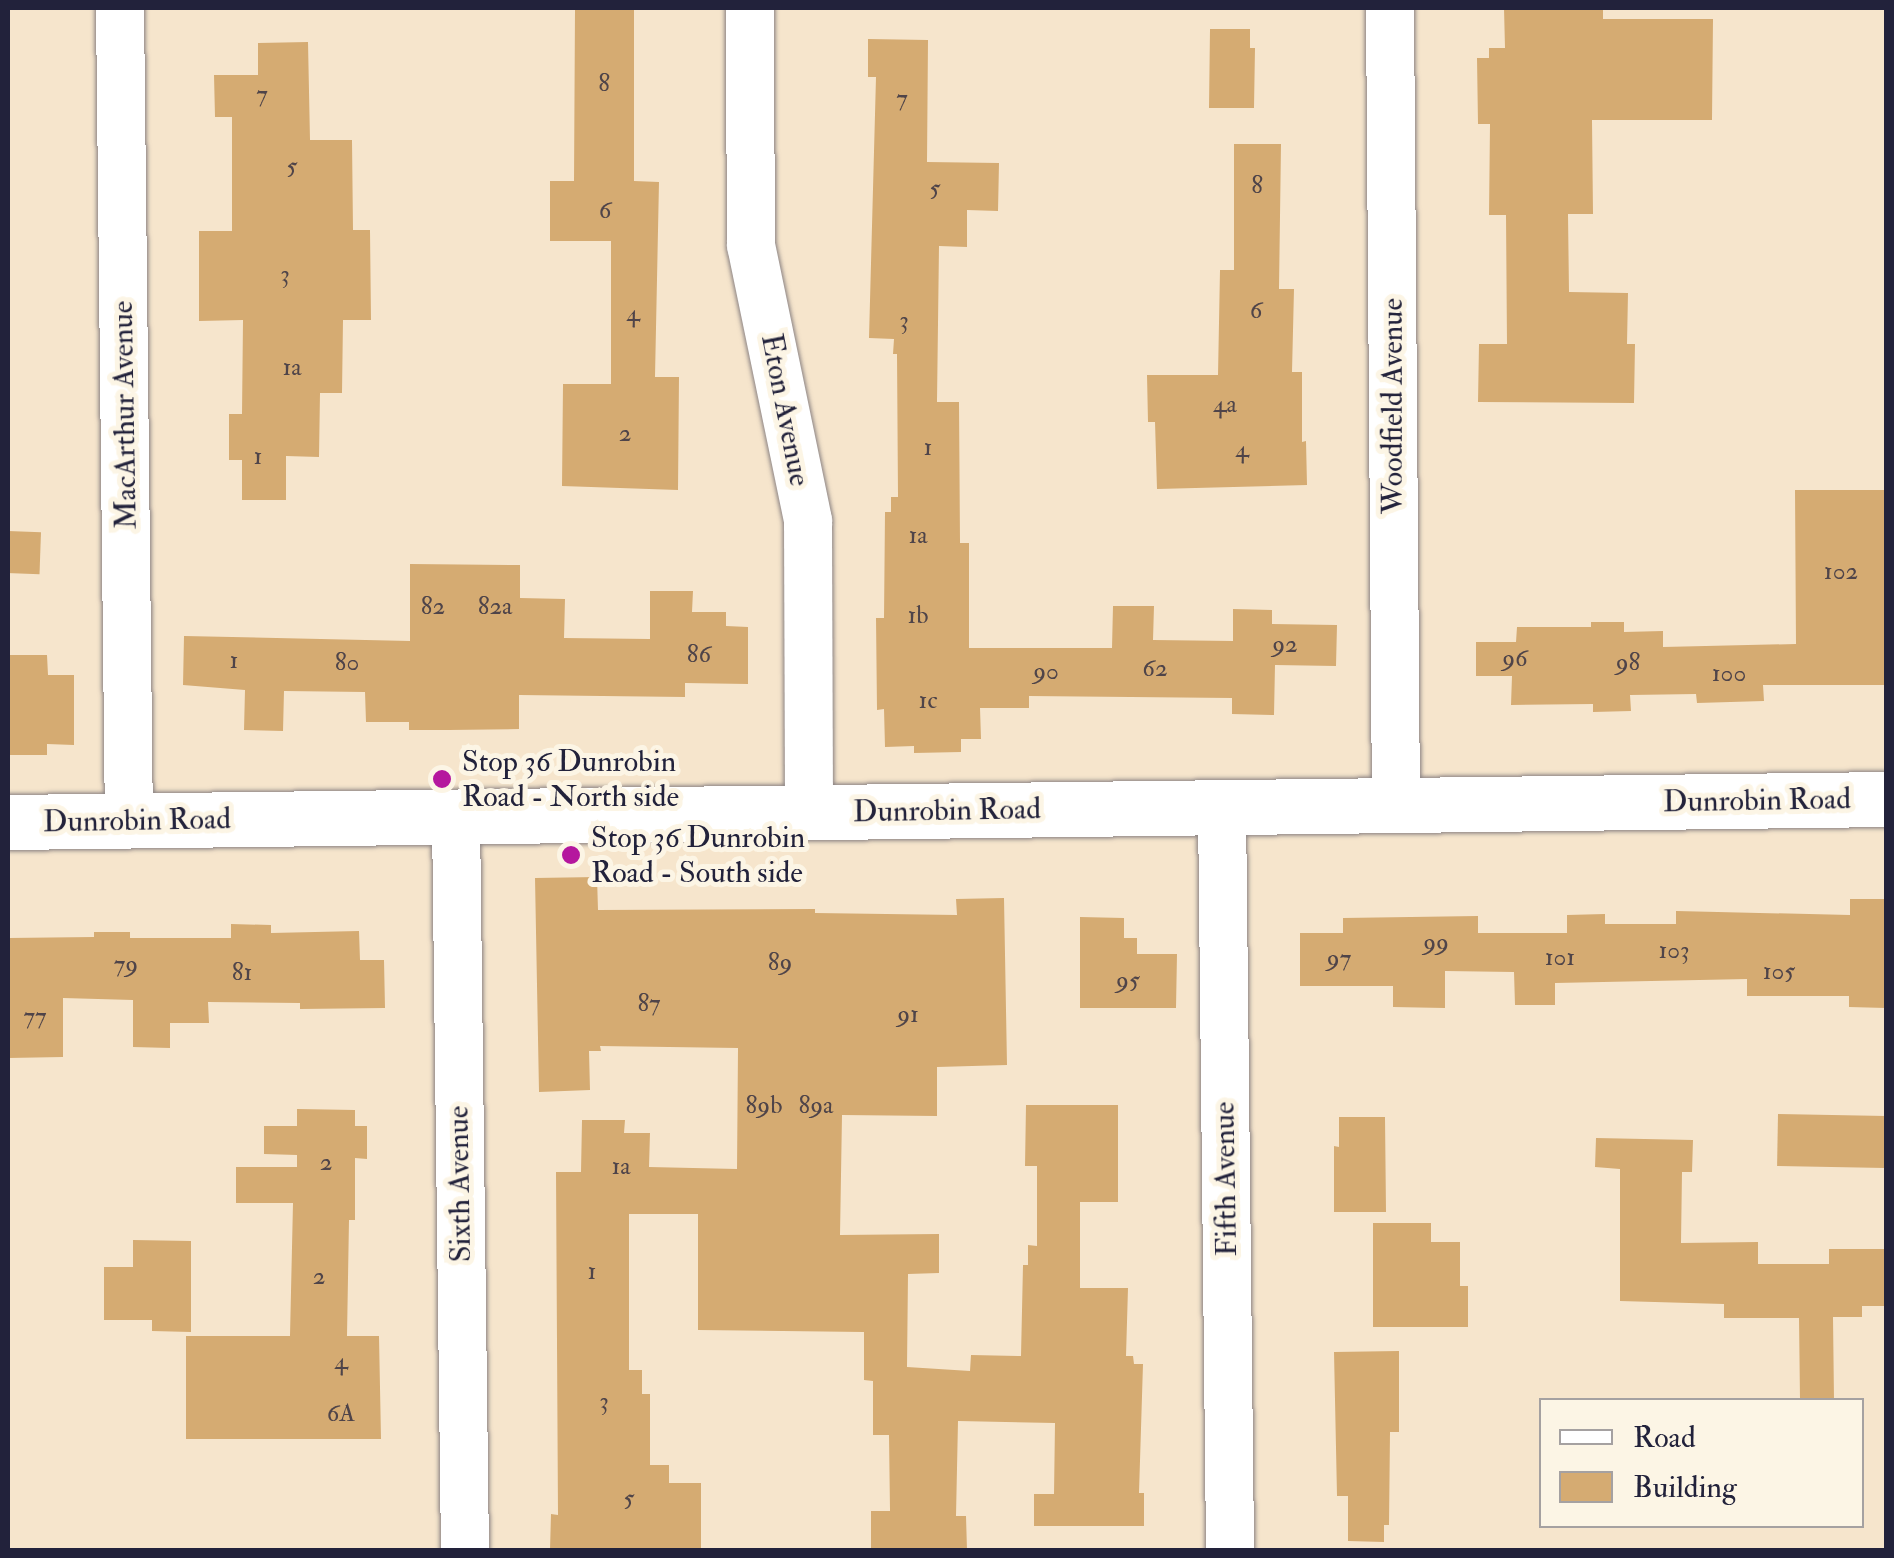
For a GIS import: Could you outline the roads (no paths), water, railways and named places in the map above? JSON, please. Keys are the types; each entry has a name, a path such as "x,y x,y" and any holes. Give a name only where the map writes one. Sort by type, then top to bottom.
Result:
{"street":[{"name":"MacArthur Avenue","path":"120,8 129,822"},
{"name":"Eton Avenue","path":"750,8 752,245 808,522 808,813"},
{"name":"Woodfield Avenue","path":"1390,8 1396,805"},
{"name":"Dunrobin Road","path":"8,822 1886,799"},
{"name":"Fifth Avenue","path":"1222,807 1230,1550"},
{"name":"Sixth Avenue","path":"456,817 464,1550"}],"place":[{"name":"Stop 36 Dunrobin Road - North side","path":"442,779"},
{"name":"Stop 36 Dunrobin Road - South side","path":"571,855"}]}
